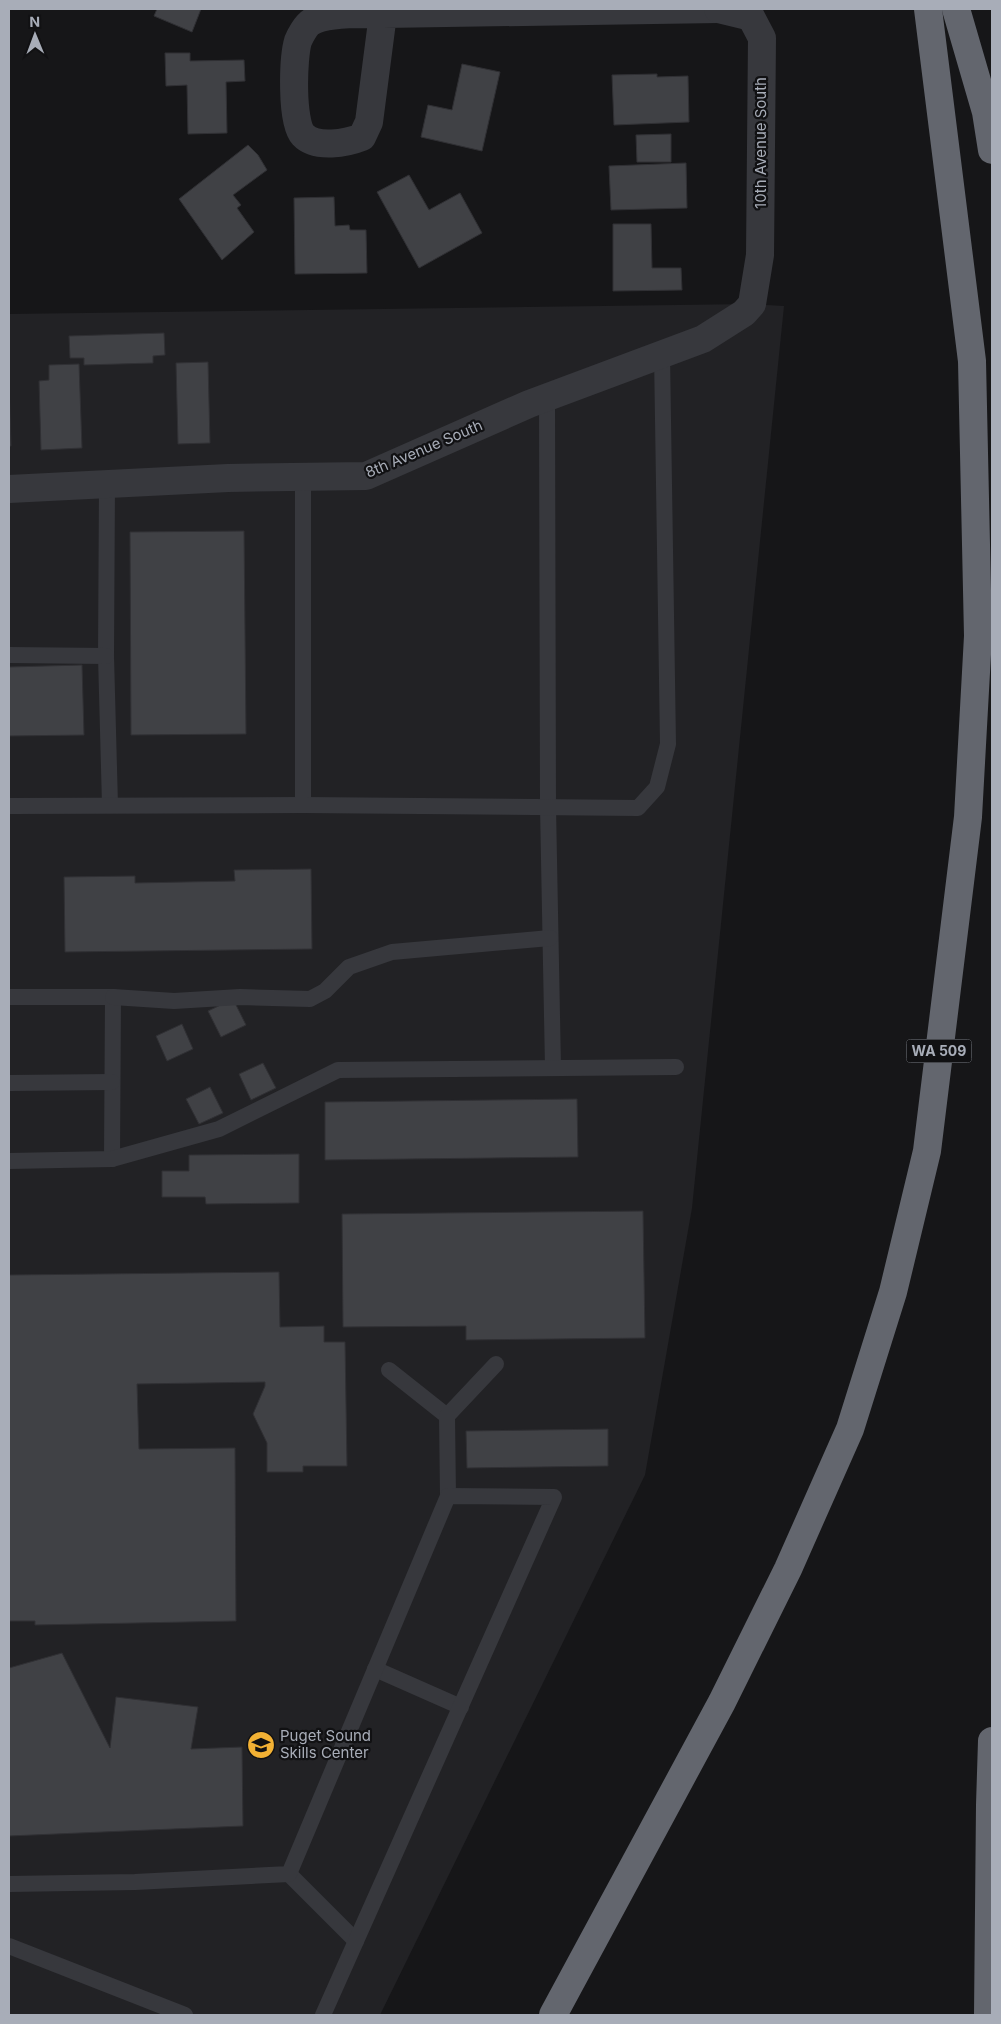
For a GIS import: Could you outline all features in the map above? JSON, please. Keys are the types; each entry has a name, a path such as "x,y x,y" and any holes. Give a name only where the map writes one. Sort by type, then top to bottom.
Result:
{"highway":[{"name":"WA 509","path":"553,2015 726,1694 788,1568 850,1429 893,1292 927,1151 968,817 978,636 972,361 928,9"},
{"path":"956,9 986,112 992,150"},
{"path":"988,2015 992,1741"}],"street":[{"path":"383,14 369,122 362,137 334,144 319,142 303,136 295,120 295,57 298,38 311,22 335,15 383,14 719,9"},
{"name":"10th Avenue South","path":"719,9 751,17 762,38 760,255 752,304"},
{"name":"8th Avenue South","path":"9,489 228,478 366,476 547,397 703,339 744,313 752,304"}],"lane":[{"path":"9,806 303,805 638,808 657,787 668,744 662,354"},
{"path":"547,397 548,807 553,1068"},
{"path":"303,477 303,805"},
{"path":"108,484 106,656 110,805"},
{"path":"9,655 106,656"},
{"path":"9,997 113,997 174,1001 240,996 310,999 324,991 349,968 392,952 550,938"},
{"path":"112,1159 113,997"},
{"path":"9,1161 112,1159 219,1129 338,1070 676,1067"},
{"path":"9,1084 112,1082"},
{"path":"289,1874 448,1496 447,1416 496,1364"},
{"path":"388,1370 447,1416"},
{"path":"323,2015 554,1497 448,1496"},
{"path":"375,1669 461,1707"},
{"path":"9,1884 135,1882 289,1874 356,1941"},
{"path":"9,1946 185,2015"}],"shaded area":[{"path":"752,304 784,306 692,1208 645,1475 380,2015 9,2015 9,314"}],"building":[{"path":"157,9 201,9 192,32 154,16"},
{"path":"165,53 190,53 190,61 244,60 245,81 226,82 227,133 188,134 187,85 166,86"},
{"path":"462,64 500,72 482,151 421,137 428,105 452,110"},
{"path":"657,74 657,77 688,76 689,122 614,125 612,75"},
{"path":"671,134 671,162 637,162 636,135"},
{"path":"248,145 258,155 267,170 233,195 241,205 237,208 254,232 222,260 179,199"},
{"path":"686,163 687,208 611,210 609,166"},
{"path":"409,175 429,210 460,193 482,233 419,268 377,192"},
{"path":"334,197 335,226 349,225 350,230 366,230 367,273 295,274 294,198"},
{"path":"613,224 651,224 652,268 681,268 682,290 613,291"},
{"path":"164,333 165,355 153,356 153,363 84,365 84,358 70,358 69,336"},
{"path":"208,362 210,443 178,444 176,363"},
{"path":"79,364 82,448 41,450 39,381 49,380 49,365"},
{"path":"9,382 11,446 9,446"},
{"path":"244,531 246,734 131,735 130,532"},
{"path":"82,665 84,735 9,736 9,667"},
{"path":"311,869 312,949 65,952 64,877 135,876 135,883 235,881 234,870"},
{"path":"233,999 246,1025 221,1037 208,1011"},
{"path":"182,1024 193,1049 167,1061 156,1036"},
{"path":"263,1063 276,1088 251,1100 239,1074"},
{"path":"210,1087 223,1113 199,1124 186,1099"},
{"path":"577,1099 578,1157 325,1160 325,1102"},
{"path":"299,1154 299,1203 206,1204 205,1197 162,1197 162,1171 189,1171 189,1155"},
{"path":"643,1211 645,1338 466,1340 466,1326 343,1327 342,1214"},
{"path":"279,1272 280,1327 324,1326 324,1342 345,1342 347,1466 303,1466 303,1472 267,1472 267,1443 253,1414 265,1382 137,1384 139,1449 235,1448 236,1621 35,1625 35,1621 9,1621 9,1275"},
{"path":"608,1429 608,1466 467,1468 466,1431"},
{"path":"62,1653 110,1748 116,1697 198,1707 191,1749 242,1747 243,1826 9,1836 9,1668"}],"place":[{"name":"Puget Sound Skills Center","path":"261,1745"}]}
